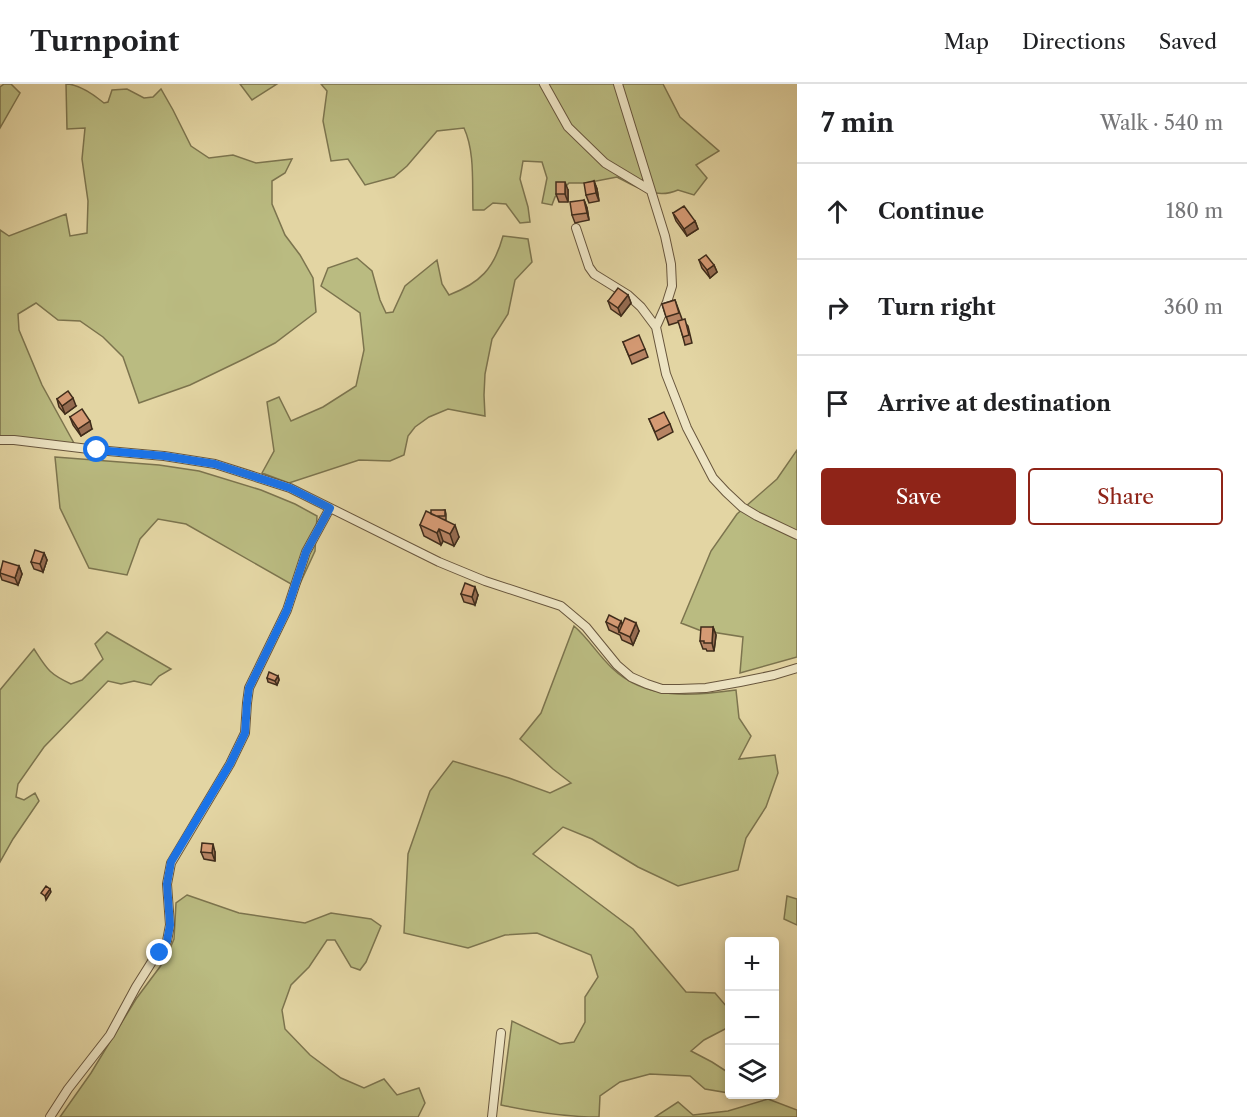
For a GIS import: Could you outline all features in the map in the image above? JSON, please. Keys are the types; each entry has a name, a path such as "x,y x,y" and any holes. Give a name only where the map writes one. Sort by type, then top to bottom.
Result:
{"street":[{"path":"544,84 568,127 605,163 650,190"},
{"path":"618,84 665,236 671,264 672,286 656,327"},
{"path":"576,228 589,267 594,274 628,295 641,307 656,327 666,374 687,428 713,478 742,507 797,535"},
{"path":"0,440 164,456 215,464 290,488 439,562 485,581 561,606 586,627 617,665 631,677 662,689 705,688 774,675 797,668"},
{"path":"50,1117 110,1035 136,987 167,941 170,925 167,884 171,862 230,764 245,733 249,688 287,610 306,552 330,508"},
{"path":"492,1117 501,1033"}],"green space":[{"path":"4,84 11,84 20,93 0,128 0,87"},
{"path":"66,84 91,93 104,103 108,102 112,90 127,89 144,98 153,97 161,89 191,146 209,158 233,155 256,163 292,159 285,173 272,181 272,204 285,235 313,278 316,312 275,343 246,358 190,385 139,403 123,357 103,337 80,321 58,320 36,303 18,314 19,330 42,385 75,445 0,436 0,230 9,236 66,214 70,236 87,233 88,201 82,159 85,128 67,129"},
{"path":"240,84 277,84 252,100"},
{"path":"321,84 663,84 680,117 719,151 696,165 707,178 694,195 678,190 662,194 654,193 617,177 586,183 569,183 555,197 552,205 542,203 547,178 542,162 523,161 520,179 530,222 520,223 506,204 493,203 484,210 473,210 470,147 464,128 437,131 407,166 394,177 365,185 348,159 331,161 323,121 327,91"},
{"path":"503,236 528,239 532,262 515,280 508,314 492,339 485,374 485,416 448,409 429,417 415,427 408,436 404,455 390,461 359,460 289,483 262,473 274,451 267,402 279,397 291,421 323,407 356,386 364,350 360,313 321,286 328,268 357,258 372,271 386,313 393,312 405,286 437,260 442,284 449,295 477,280 490,266"},
{"path":"797,450 797,657 740,673 743,637 699,630 681,623 711,551 737,514 777,479"},
{"path":"55,457 159,465 199,471 261,490 317,516 315,551 298,588 186,524 158,519 140,539 127,575 89,568 60,508"},
{"path":"574,626 612,668 625,679 640,686 671,694 703,694 736,690 739,718 751,736 739,759 775,755 778,773 766,807 746,838 738,870 678,886 638,867 592,839 563,827 533,854 633,929 686,992 715,993 725,1005 725,1029 704,1040 691,1051 725,1070 725,1092 705,1089 690,1076 650,1074 620,1082 600,1096 599,1117 550,1114 501,1105 512,1021 560,1044 574,1042 585,1022 585,997 598,977 591,955 537,933 505,935 468,948 404,933 408,854 430,791 453,761 550,793 571,783 520,739 541,713"},
{"path":"107,632 171,669 159,676 151,685 134,681 121,684 108,681 44,747 18,784 16,797 24,800 35,793 39,801 0,862 0,690 34,649 53,674 71,684 82,680 103,659 95,644"},
{"path":"187,895 239,913 305,923 331,913 371,919 381,926 366,962 360,970 351,967 335,940 327,940 309,967 291,985 282,1010 285,1029 310,1055 341,1078 364,1088 384,1079 397,1095 419,1088 425,1103 418,1117 60,1117 91,1073 136,999 165,960 174,939 176,903"},
{"path":"787,896 797,899 797,925 784,919"},
{"path":"768,1099 797,1110 797,1117 655,1117 678,1102 693,1115 728,1111"}],"building":[{"path":"594,181 596,193 586,195 584,183"},
{"path":"556,182 565,182 565,194 556,194"},
{"path":"584,200 587,213 572,215 570,202"},
{"path":"684,206 695,221 684,229 673,213"},
{"path":"706,255 714,265 707,270 699,260"},
{"path":"618,288 628,295 618,308 608,301"},
{"path":"675,300 679,313 666,317 662,304"},
{"path":"685,319 689,335 683,337 678,321"},
{"path":"639,335 645,349 629,356 623,342"},
{"path":"68,391 73,398 62,406 57,399"},
{"path":"82,409 90,421 78,429 70,417"},
{"path":"664,412 670,424 655,432 649,419"},
{"path":"431,510 445,510 445,516 431,514"},
{"path":"426,511 455,525 450,534 439,529 437,533 420,525"},
{"path":"35,550 44,553 40,564 31,562"},
{"path":"3,561 19,566 15,578 0,573"},
{"path":"465,583 475,587 472,597 461,594"},
{"path":"609,615 621,621 618,628 606,622"},
{"path":"625,618 636,623 630,637 619,632"},
{"path":"701,627 713,627 712,643 700,641"},
{"path":"269,672 278,676 275,681 267,678"},
{"path":"202,843 213,844 212,853 201,852"},
{"path":"46,886 50,889 45,896 41,893"}],"route":[{"path":"97,450 164,456 215,464 290,488 330,508 306,552 287,610 249,688 245,733 230,764 171,862 167,884 170,925 167,941 160,953"}]}
